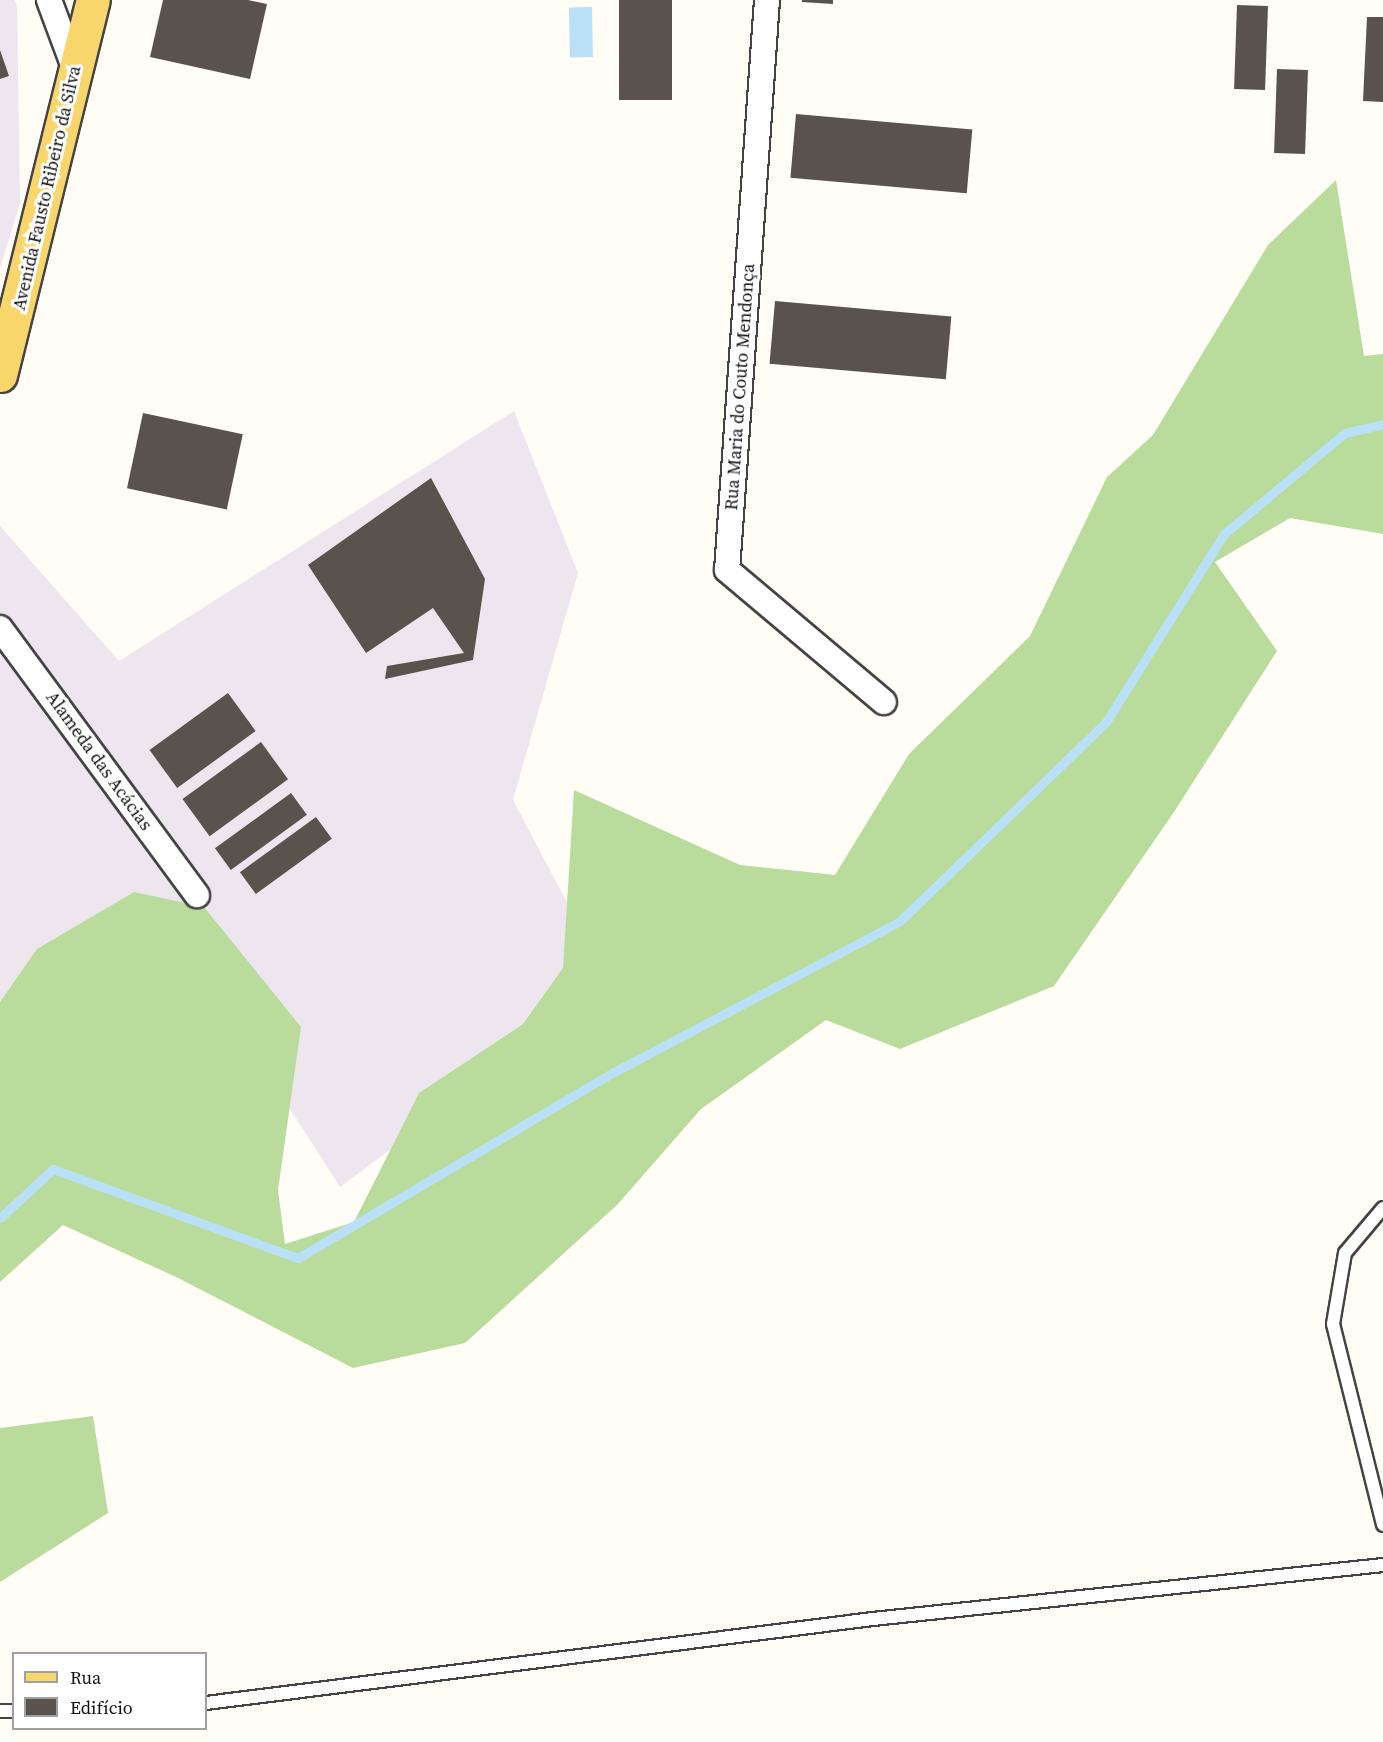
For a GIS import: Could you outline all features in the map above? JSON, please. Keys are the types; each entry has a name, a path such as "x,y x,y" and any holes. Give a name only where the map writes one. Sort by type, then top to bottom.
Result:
{"main road":[{"name":"Avenida Fausto Ribeiro da Silva","path":"0,375 93,0"}],"street":[{"path":"49,0 75,70"},
{"name":"Rua Maria do Couto Mendonça","path":"767,0 727,570 884,702"},
{"name":"Alameda das Acácias","path":"0,628 197,895"}],"lane":[{"path":"1383,1208 1345,1253 1333,1324 1383,1525"},
{"path":"207,1703 873,1619 1383,1565"}],"shaded area":[{"path":"0,0 15,0 17,6 20,203 0,268"},
{"path":"514,411 578,573 513,800 589,944 625,1035 390,1150 340,1187 240,1031 0,1042 0,526 119,661"}],"green space":[{"path":"1336,180 1364,356 1383,354 1383,534 1290,518 1215,562 1277,651 1174,812 1054,986 900,1049 826,1020 701,1109 617,1205 465,1343 353,1368 178,1278 63,1225 0,1282 0,1002 37,949 134,892 204,907 301,1027 278,1190 285,1244 354,1222 419,1093 523,1024 563,968 574,790 740,865 835,875 909,754 1030,636 1107,477 1153,435 1268,245"},
{"path":"93,1416 108,1513 0,1582 0,1428"}],"water":[{"path":"569,7 592,7 593,57 570,57"}],"building":[{"path":"163,0 248,0 267,4 250,79 150,57"},
{"path":"619,0 672,0 672,100 619,100"},
{"path":"802,0 833,0 833,4 802,2"},
{"path":"1237,5 1268,6 1265,90 1234,89"},
{"path":"1367,17 1383,17 1383,102 1363,101"},
{"path":"0,50 9,76 0,79"},
{"path":"1277,69 1308,70 1305,154 1274,153"},
{"path":"796,114 972,129 967,193 790,178"},
{"path":"775,301 951,316 946,379 770,364"},
{"path":"143,413 243,434 227,510 127,488"},
{"path":"431,478 485,579 473,660 385,679 387,666 464,653 433,608 366,653 308,565"},
{"path":"228,693 256,731 177,788 150,750"},
{"path":"261,742 288,779 210,836 183,799"},
{"path":"291,793 307,815 231,870 215,848"},
{"path":"316,817 332,839 256,894 240,872"}],"waterway":[{"path":"0,1218 53,1169 298,1258 614,1072 900,921 1106,722 1224,534 1345,433 1383,424"}]}
